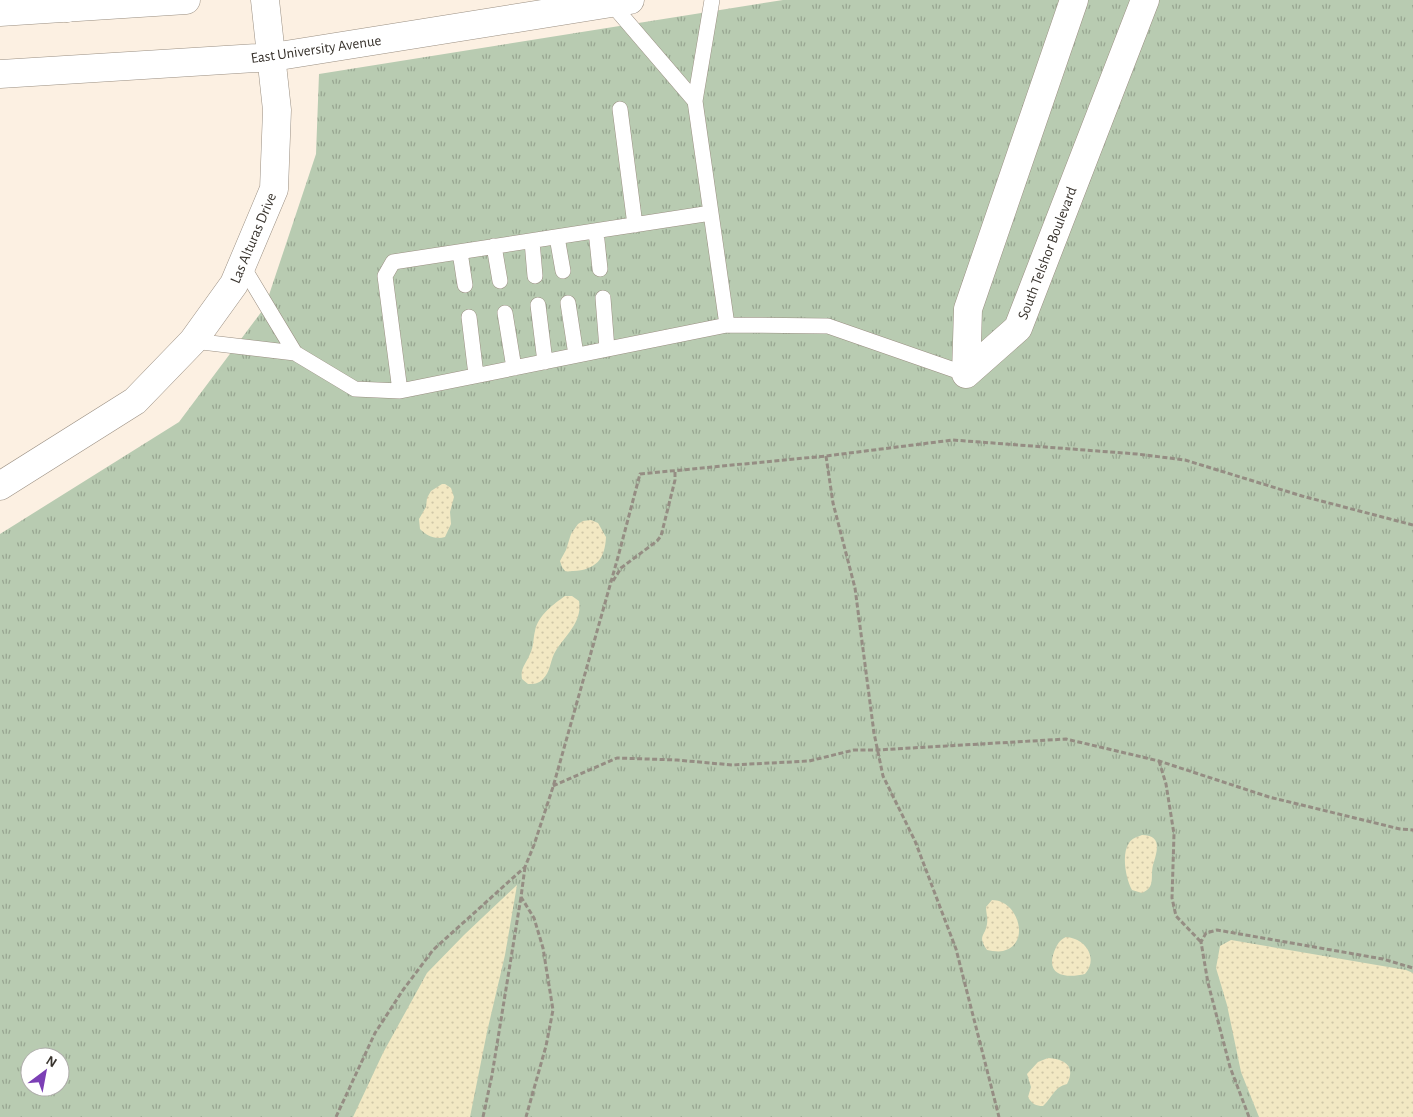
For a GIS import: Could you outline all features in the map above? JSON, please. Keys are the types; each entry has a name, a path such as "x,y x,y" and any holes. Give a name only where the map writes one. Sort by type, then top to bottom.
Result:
{"street":[{"path":"0,12 60,4 186,0"},
{"name":"Las Alturas Drive","path":"0,486 135,401 193,340 234,284 274,189 277,110 265,0"},
{"path":"966,374 968,309 1074,0"},
{"name":"South Telshor Boulevard","path":"966,374 1018,328 1145,0"},
{"name":"East University Avenue","path":"0,74 272,57 621,2"}],"lane":[{"path":"712,0 695,101 727,325"},
{"path":"621,2 695,101"},
{"path":"620,109 634,225"},
{"path":"400,390 385,276 393,262 711,213"},
{"path":"596,231 600,269"},
{"path":"557,237 563,271"},
{"path":"532,241 535,276"},
{"path":"494,246 500,282"},
{"path":"460,252 465,284"},
{"path":"242,265 294,353"},
{"path":"602,298 607,349"},
{"path":"568,303 576,355"},
{"path":"538,305 545,362"},
{"path":"505,312 514,368"},
{"path":"469,317 476,375"},
{"path":"193,340 294,353 355,389 400,390 727,325 828,326 966,374"}],"path":[{"path":"483,1117 492,1075 522,897 525,867 553,787 640,474 826,456 953,440 1176,458 1218,468 1294,494 1361,513 1413,525"},
{"path":"826,456 833,503 855,588 877,750 883,776 915,842 956,949 999,1117"},
{"path":"610,587 621,568 657,542 661,536 674,480 674,470"},
{"path":"553,787 617,758 677,760 732,765 809,762 854,750 1066,739 1159,761 1269,797 1400,829 1413,830"},
{"path":"1159,761 1166,784 1174,834 1172,898 1176,916 1201,942 1208,983 1230,1066 1249,1117"},
{"path":"336,1117 374,1033 402,990 433,950 525,867"},
{"path":"522,897 534,918 543,948 553,1010 546,1046 526,1117"},
{"path":"1201,942 1206,933 1217,930 1382,959 1413,968"}],"green space":[{"path":"783,0 1413,0 1413,1117 0,1117 0,534 179,422 265,307 316,154 319,74"}],"sand":[{"path":"442,484 451,488 454,497 450,512 451,524 445,537 435,538 420,529 419,519 426,507 427,498 431,491"},
{"path":"591,520 598,523 606,537 601,557 598,562 588,568 565,571 560,561 571,534 578,524"},
{"path":"565,596 572,596 579,601 578,616 554,654 545,676 538,683 528,684 522,679 522,672 533,645 534,634 539,620 547,610"},
{"path":"1142,835 1149,836 1156,841 1157,850 1152,869 1151,885 1142,893 1132,890 1126,874 1125,854 1129,843"},
{"path":"517,885 505,955 470,1117 353,1117 383,1053 427,973"},
{"path":"992,900 1001,902 1009,907 1018,923 1019,932 1017,940 1012,947 1003,951 987,950 982,941 987,922 986,907"},
{"path":"1066,937 1079,941 1088,950 1091,962 1085,974 1072,976 1055,971 1052,960 1055,949 1060,941"},
{"path":"1231,940 1406,970 1413,973 1413,1117 1259,1117 1241,1072 1227,1005 1216,968 1220,946"},
{"path":"1048,1058 1064,1062 1069,1068 1069,1078 1067,1084 1056,1090 1043,1106 1038,1106 1028,1097 1031,1087 1027,1074 1038,1062"}]}
